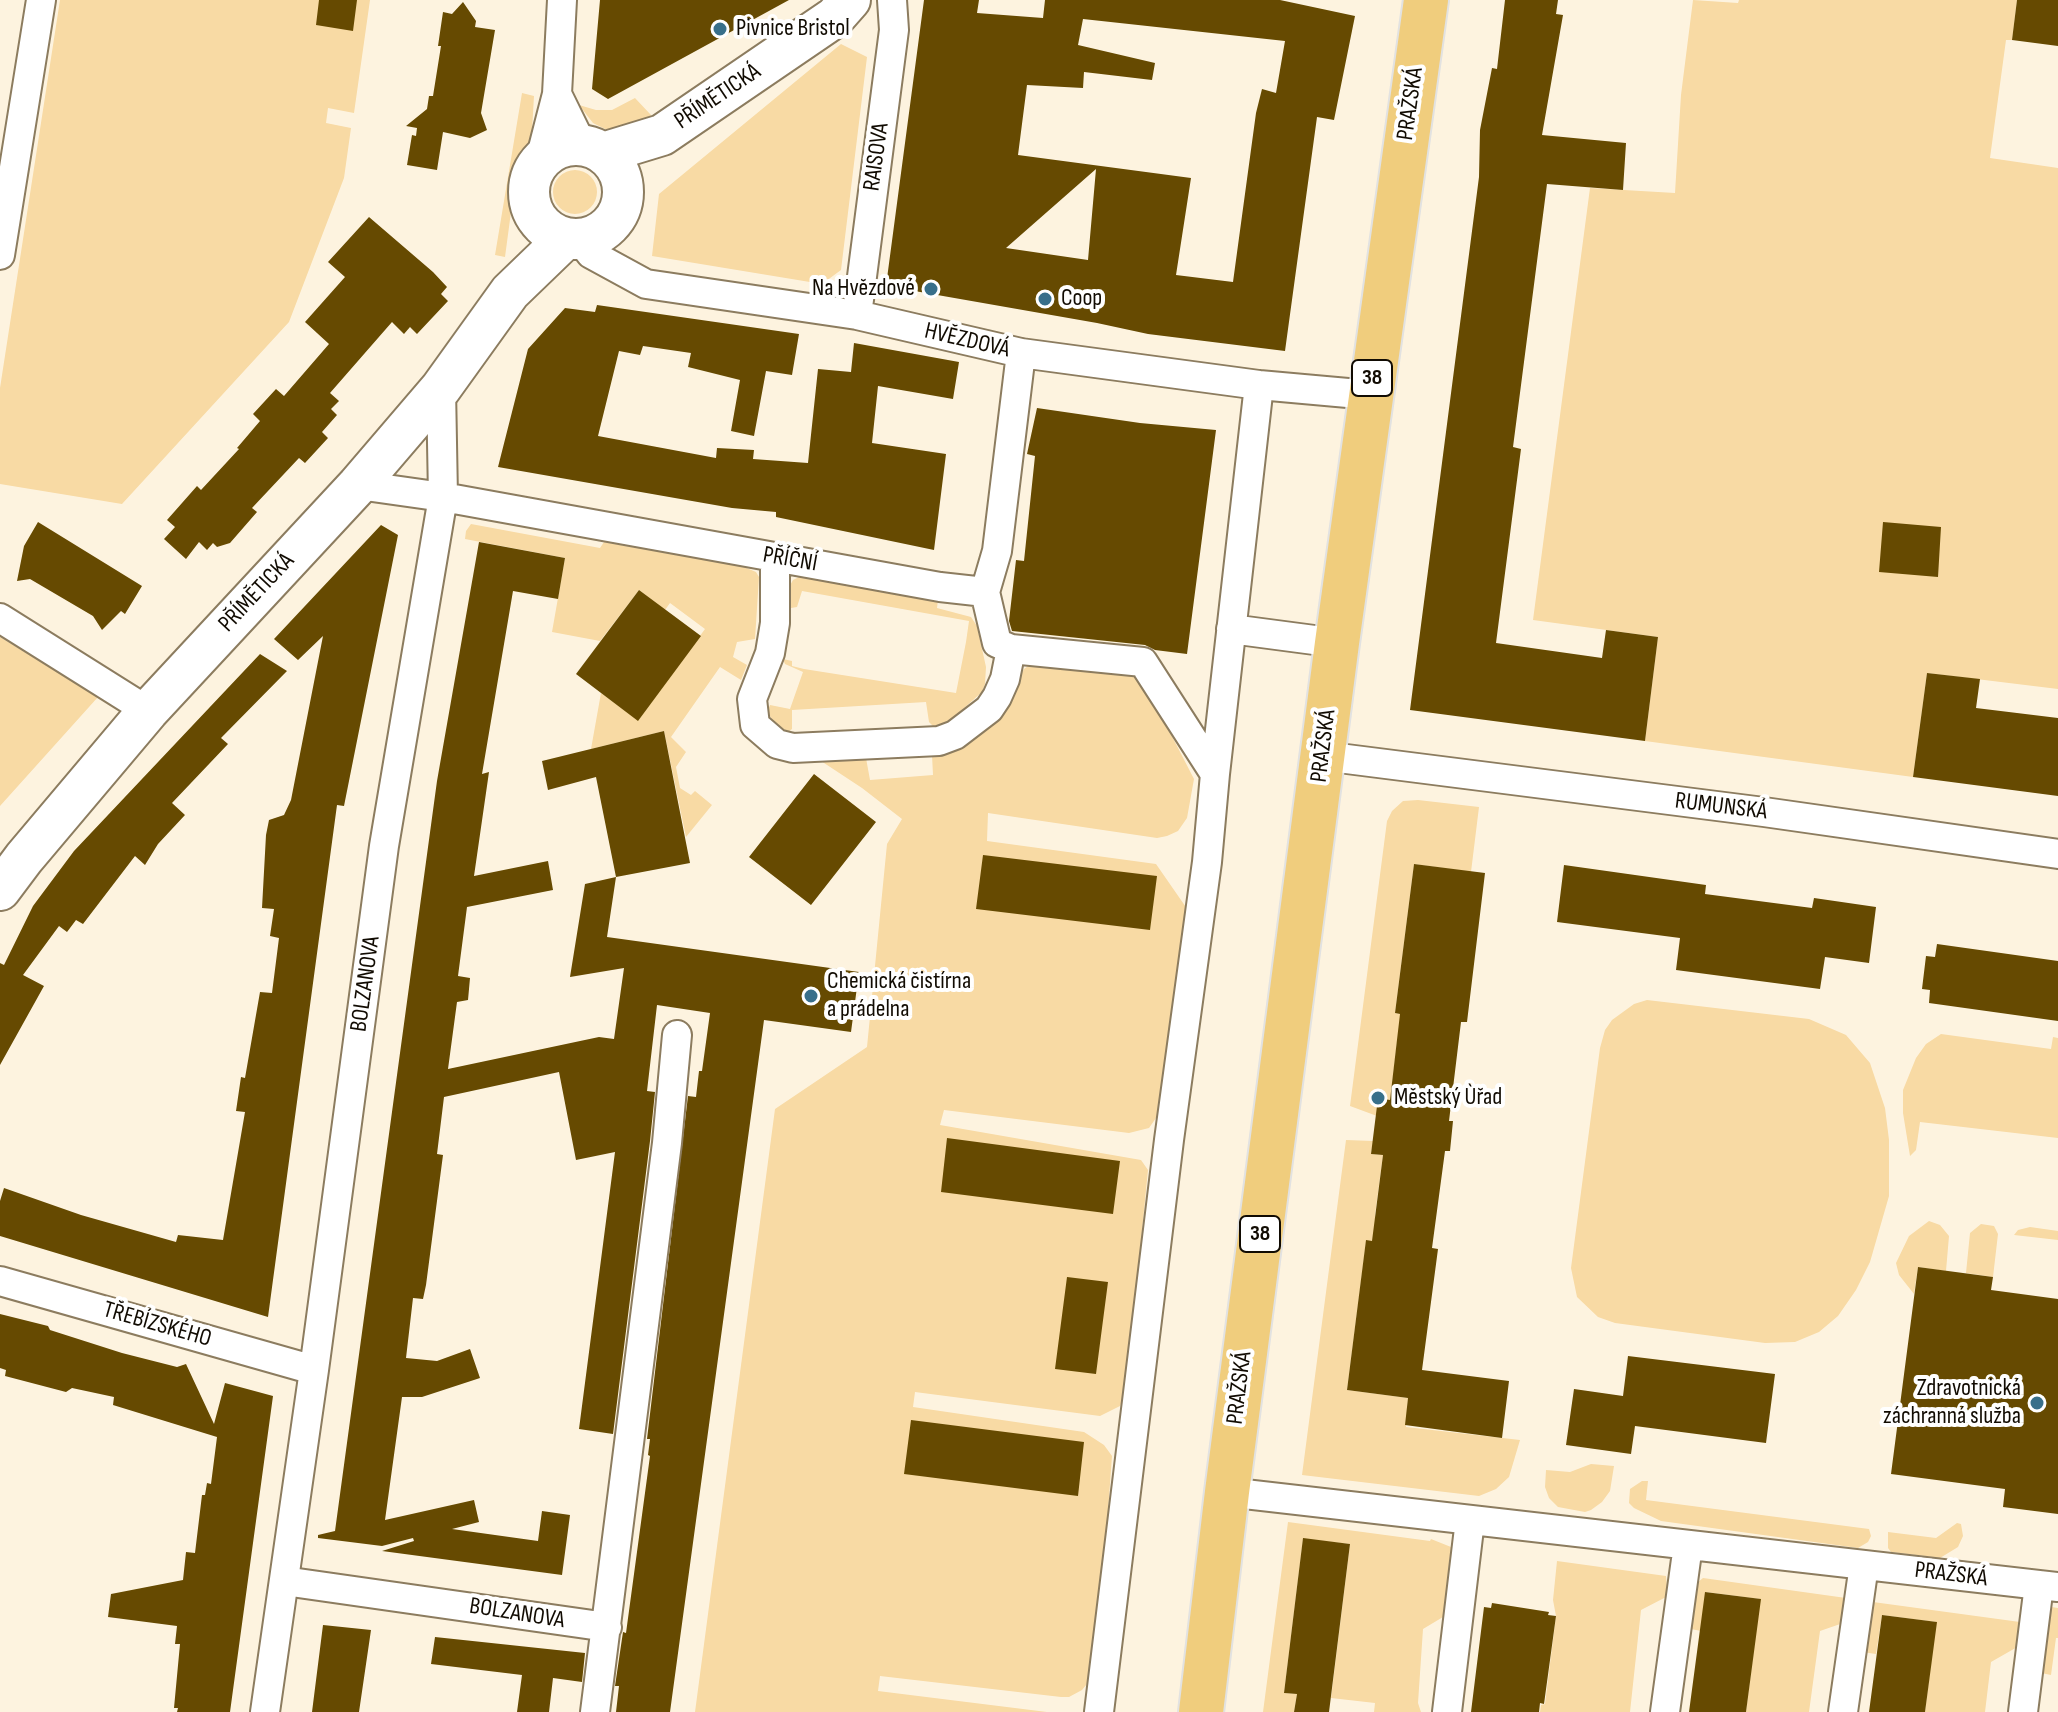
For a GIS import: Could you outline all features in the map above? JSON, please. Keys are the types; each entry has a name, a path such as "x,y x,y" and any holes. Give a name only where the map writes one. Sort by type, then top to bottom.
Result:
{"main road":[{"name":"PŘÍMĚTICKÁ","path":"593,149 662,135 835,17 850,0"},
{"name":"PRAŽSKÁ","path":"1201,1712 1337,643 1426,0"},
{"name":"PŘÍMĚTICKÁ","path":"623,198 662,135"},
{"path":"567,145 593,149 619,173 623,198 618,213 610,225 597,234 573,239 551,232 539,221 531,206 529,190 532,174 540,160 553,150 567,145"},
{"name":"PŘÍMĚTICKÁ","path":"510,292 531,206"},
{"name":"PŘÍMĚTICKÁ","path":"0,890 148,711 358,485 441,388 510,292 573,239"}],"street":[{"path":"0,255 41,0"},
{"path":"540,160 557,94 562,0"},
{"name":"RAISOVA","path":"857,315 894,30 892,0"},
{"path":"557,94 593,149"},
{"name":"HVĚZDOVÁ","path":"573,239 591,254 646,284 857,315 1021,353 1259,385 1370,395"},
{"path":"1021,353 997,551 985,592 997,643 1011,649 1143,662 1215,774"},
{"path":"1099,1712 1167,1155 1207,862 1259,385"},
{"name":"BOLZANOVA","path":"265,1712 384,846 443,497 441,388"},
{"name":"PŘÍČNÍ","path":"358,485 443,497 940,587 985,592"},
{"path":"775,557 775,623 770,653 752,699 755,725 777,744 793,748 939,741 955,735 989,709 997,697 1005,679 1011,649"},
{"path":"0,618 148,711"},
{"path":"1231,629 1337,643"},
{"name":"RUMUNSKÁ","path":"1323,756 1764,812 2058,854"},
{"path":"595,1712 674,1084 677,1035"},
{"name":"TŘEBÍZSKÉHO","path":"0,1281 314,1370"},
{"name":"PRAŽSKÁ","path":"1227,1492 2048,1586 2023,1712"},
{"path":"1447,1712 1470,1520"},
{"path":"1665,1712 1688,1545"},
{"path":"1843,1712 1864,1565"},
{"name":"BOLZANOVA","path":"284,1581 607,1627"}],"shaded area":[{"path":"60,0 370,0 354,113 328,108 326,123 351,128 344,178 289,322 122,504 0,484 0,388"},
{"path":"1693,0 1738,3 1739,0 2017,0 2012,40 2006,40 1990,158 2058,168 2058,689 1927,673 1913,777 1645,741 1658,637 1533,620 1590,188 1675,193 1681,95"},
{"path":"841,44 867,57 841,270 822,284 652,256 659,194"},
{"path":"522,93 534,96 531,148 521,162 515,182 505,257 495,255"},
{"path":"635,98 651,115 643,124 613,133 593,123 579,105 612,110"},
{"path":"575,170 591,176 597,192 591,208 575,214 559,208 553,192 559,176"},
{"path":"471,524 600,548 604,542 742,566 756,572 759,577 755,639 737,642 733,657 747,665 741,680 720,667 671,737 686,752 676,767 680,788 691,795 695,791 712,805 686,837 664,731 591,749 601,693 638,720 705,629 670,603 665,610 639,590 600,641 552,632 565,558 465,539"},
{"path":"801,576 938,600 937,608 971,617 977,626 986,667 982,692 962,710 966,716 936,729 929,722 926,702 792,710 792,729 788,732 777,726 767,712 770,705 790,709 803,672 785,664 783,659 792,661 792,666 804,669 956,693 966,642 969,621 802,591 797,607 791,608 788,589 793,580"},
{"path":"0,637 98,697 0,806"},
{"path":"1031,664 1122,669 1144,682 1194,779 1187,818 1178,831 1157,838 988,813 987,841 1156,864 1190,913 1163,1108 1149,1128 1129,1133 944,1110 940,1125 1141,1160 1148,1170 1126,1393 1120,1406 1100,1416 915,1392 913,1407 1084,1432 1104,1445 1112,1456 1103,1581 1091,1679 1082,1690 1069,1697 1061,1697 880,1676 878,1691 1047,1712 695,1712 775,1109 867,1047 887,844 902,819 821,761 866,758 870,780 933,775 932,755 1002,708 1024,669"},
{"path":"1403,801 1479,807 1471,872 1414,864 1395,1013 1406,1015 1397,1042 1390,1101 1377,1116 1350,1106 1387,821"},
{"path":"1647,1000 1809,1019 1846,1035 1870,1063 1885,1108 1889,1140 1889,1196 1870,1262 1856,1290 1838,1316 1819,1332 1795,1342 1765,1343 1615,1323 1598,1317 1577,1297 1571,1268 1600,1048 1605,1030 1612,1020 1634,1004"},
{"path":"1941,1034 2051,1049 2053,1037 2058,1038 2058,1138 1920,1122 1916,1150 1910,1156 1903,1113 1903,1090 1916,1058 1926,1044"},
{"path":"1346,1140 1373,1141 1371,1154 1383,1155 1375,1215 1377,1241 1366,1242 1347,1390 1408,1398 1406,1427 1520,1440 1509,1477 1496,1489 1479,1496 1302,1475"},
{"path":"1929,1221 1940,1225 1949,1236 1946,1271 1918,1267 1914,1294 1899,1275 1896,1263 1909,1236"},
{"path":"1981,1224 1994,1226 1998,1234 1993,1277 1966,1273 1970,1233"},
{"path":"2030,1227 2058,1231 2058,1240 2014,1235 2018,1230"},
{"path":"1591,1464 1614,1466 1610,1491 1602,1502 1585,1512 1558,1507 1549,1498 1545,1487 1546,1470 1570,1472"},
{"path":"1642,1481 1648,1481 1646,1500 1869,1529 1871,1536 1858,1548 1661,1521 1629,1503 1630,1489"},
{"path":"1288,1522 1431,1539 1451,1547 1443,1617 1423,1629 1418,1703 1421,1712 1374,1712 1375,1703 1331,1698 1350,1544 1303,1539 1284,1693 1297,1694 1294,1712 1263,1712"},
{"path":"1957,1523 1961,1524 1963,1536 1958,1547 1940,1558 1891,1552 1888,1548 1888,1532 1936,1538"},
{"path":"1557,1561 1666,1576 1668,1596 1641,1610 1630,1712 1540,1712 1541,1705 1545,1704 1556,1616 1553,1600"},
{"path":"1703,1578 1846,1598 1846,1622 1820,1631 1809,1712 1746,1712 1760,1599 1706,1592 1701,1631 1686,1628 1692,1587"},
{"path":"1873,1602 2020,1622 2019,1646 1991,1662 1985,1712 1925,1712 1936,1622 1882,1615 1876,1654 1862,1652 1867,1614"},
{"path":"2044,1606 2058,1608 2058,1638 2051,1675 2036,1672"}],"building":[{"path":"319,0 357,0 353,31 316,25"},
{"path":"600,0 789,0 608,99 592,89"},
{"path":"924,0 979,0 977,13 1043,18 1045,0 1280,0 1355,16 1334,120 1317,117 1285,351 1148,334 886,286","holes":["1083,19 1285,41 1276,93 1262,89 1256,113 1233,282 1176,275 1191,178 1018,155 1027,85 1083,88 1084,72 1152,80 1155,63 1078,45","1096,169 1088,260 1006,248"]},
{"path":"1505,0 1558,0 1556,14 1563,15 1542,135 1626,143 1623,190 1547,184 1513,447 1521,449 1496,643 1602,658 1606,630 1658,637 1645,741 1410,710 1479,177 1480,130 1492,68 1497,69"},
{"path":"2017,0 2058,0 2058,46 2012,40"},
{"path":"463,2 476,21 475,27 495,30 481,113 487,130 470,138 443,132 437,170 407,165 412,135 416,136 417,128 406,126 427,109 429,96 433,96 443,12 452,14"},
{"path":"369,217 433,272 447,287 441,294 448,301 417,334 410,327 404,334 392,322 330,393 339,401 331,409 337,415 322,432 328,438 305,463 299,458 252,508 257,512 230,543 217,547 213,543 207,550 199,542 186,559 164,539 175,527 167,520 197,486 201,490 239,449 260,421 253,414 276,389 284,396 329,344 305,322 345,277 328,262"},
{"path":"597,305 799,334 792,375 766,371 754,436 731,431 740,380 688,367 691,353 643,346 640,355 619,351 598,436 716,458 717,448 754,450 753,459 808,463 818,369 851,372 854,343 959,362 953,399 878,386 872,443 946,454 934,550 776,517 776,512 732,508 498,467 528,349 565,308 595,312"},
{"path":"1037,408 1216,430 1187,654 1155,650 1145,645 1012,631 1009,621 1016,560 1024,561 1035,456 1027,454"},
{"path":"38,522 142,586 125,614 121,611 102,630 93,616 30,579 17,581 24,546"},
{"path":"1883,522 1941,527 1938,577 1879,572"},
{"path":"381,525 398,535 344,806 337,805 268,1317 0,1236 0,1201 4,1188 81,1215 176,1242 178,1235 223,1240 245,1112 236,1111 241,1077 245,1078 260,992 272,993 279,938 270,936 274,909 262,908 266,835 269,820 284,815 291,800 323,636 298,660 274,639"},
{"path":"479,542 565,558 558,599 513,591 482,774 489,772 474,876 548,861 553,890 467,907 458,976 470,978 468,1000 457,1002 448,1069 599,1037 614,1039 624,968 570,977 585,884 616,877 607,937 859,972 851,1032 764,1020 670,1712 616,1712 619,1686 615,1686 623,1632 626,1633 650,1456 650,1439 647,1439 688,1096 696,1097 710,1013 657,1005 647,1091 655,1092 650,1141 613,1434 579,1429 615,1152 576,1160 559,1072 444,1097 437,1154 443,1155 426,1285 423,1299 413,1298 406,1358 437,1361 470,1349 480,1378 422,1397 402,1397 385,1520 474,1500 479,1522 452,1529 538,1541 542,1511 570,1515 562,1575 382,1551 414,1541 413,1538 382,1546 318,1538 318,1535 335,1531 437,781"},
{"path":"639,590 701,636 638,721 576,674"},
{"path":"260,654 287,671 221,738 228,744 172,803 185,815 158,844 145,865 135,856 83,924 76,920 67,932 59,926 23,975 44,986 0,1065 0,963 4,965 33,906 74,851"},
{"path":"1927,673 1980,679 1976,708 2058,718 2058,796 1913,777"},
{"path":"664,731 690,863 616,877 596,777 548,790 542,761"},
{"path":"814,774 876,822 811,905 749,857"},
{"path":"983,855 1157,876 1150,930 976,909"},
{"path":"1414,864 1485,873 1467,1022 1461,1022 1449,1121 1453,1121 1450,1151 1445,1151 1432,1248 1438,1249 1422,1370 1509,1381 1502,1438 1405,1425 1408,1398 1347,1390 1366,1240 1372,1241 1383,1155 1371,1154 1378,1098 1390,1100 1400,1014 1395,1013"},
{"path":"1564,865 1706,885 1705,894 1812,908 1814,898 1876,907 1869,963 1825,957 1820,989 1676,970 1680,938 1557,922"},
{"path":"1937,944 2058,961 2058,1021 1929,1003 1930,990 1922,989 1926,956 1935,957"},
{"path":"947,1138 1120,1161 1113,1214 941,1192"},
{"path":"1918,1267 1993,1277 1991,1290 2058,1299 2058,1514 2003,1507 2005,1489 1891,1474"},
{"path":"1067,1277 1108,1282 1096,1374 1055,1369"},
{"path":"0,1314 48,1326 50,1330 122,1353 177,1367 186,1364 214,1424 225,1383 273,1396 230,1712 177,1712 178,1708 174,1708 180,1644 175,1644 177,1626 108,1617 111,1594 183,1580 186,1552 195,1553 202,1495 205,1495 207,1483 211,1484 217,1437 113,1405 114,1397 72,1388 66,1392 5,1376 6,1370 0,1368"},
{"path":"1628,1356 1775,1374 1766,1443 1635,1426 1631,1454 1566,1445 1574,1389 1623,1396"},
{"path":"911,1420 1084,1442 1078,1496 904,1474"},
{"path":"1303,1538 1350,1544 1329,1712 1294,1712 1297,1694 1284,1693"},
{"path":"1705,1592 1761,1599 1746,1712 1689,1712"},
{"path":"1492,1603 1549,1612 1548,1615 1556,1616 1544,1704 1540,1703 1539,1712 1471,1712 1484,1607 1491,1608"},
{"path":"1882,1615 1937,1622 1925,1712 1869,1712"},
{"path":"323,1625 371,1630 359,1712 312,1712"},
{"path":"435,1637 585,1653 582,1682 553,1678 549,1712 517,1712 522,1675 431,1664"}],"place":[{"name":"Pivnice Bristol","path":"720,29"},
{"name":"Na Hvězdové","path":"931,289"},
{"name":"Coop","path":"1045,299"},
{"name":"Chemická čistírna a prádelna","path":"811,996"},
{"name":"Městský Ùřad","path":"1378,1098"},
{"name":"Zdravotnická záchranná služba","path":"2037,1403"}]}
